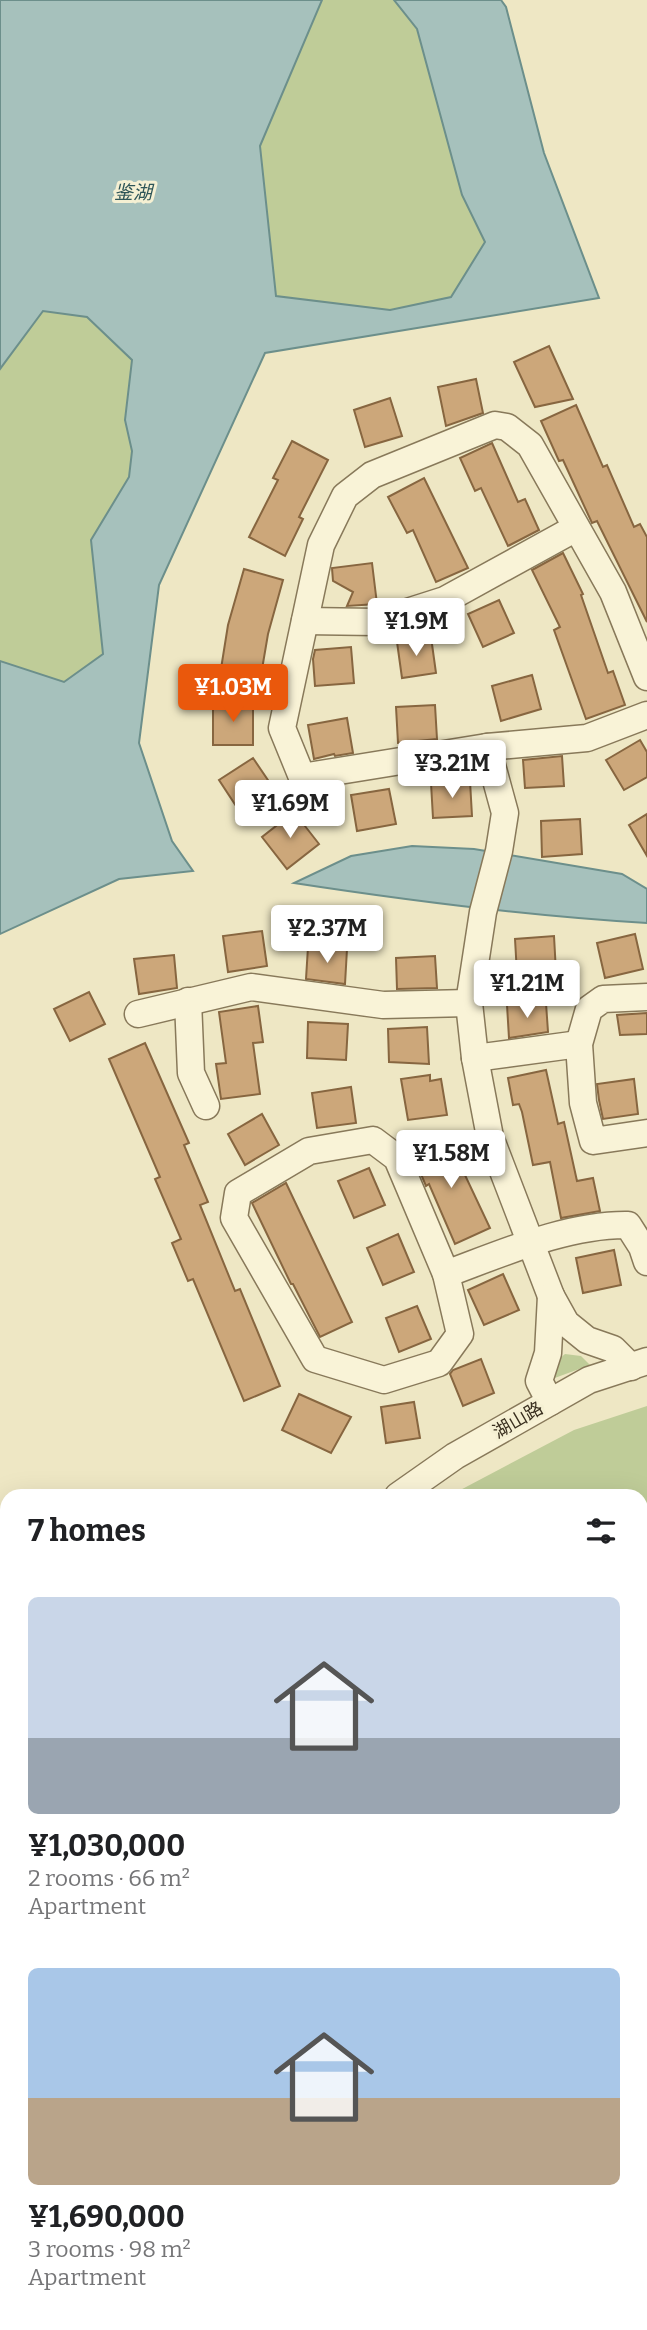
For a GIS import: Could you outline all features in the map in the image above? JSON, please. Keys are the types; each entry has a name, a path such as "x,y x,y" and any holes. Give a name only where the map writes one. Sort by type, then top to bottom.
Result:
{"street":[{"path":"647,677 613,592 530,445 508,427 495,425 372,475 345,496 321,545 282,728 302,777 487,747 587,737 647,715"},
{"path":"305,621 376,622 445,600 576,528"},
{"path":"487,747 505,813 499,851 483,912 469,1003 475,1058 490,1138 551,1296 566,1323 587,1340 613,1349 639,1364"},
{"path":"138,1014 251,987 383,1005 469,1003"},
{"path":"647,997 603,999 589,1009 579,1044 583,1103 593,1141 647,1133"},
{"path":"188,1001 191,1073 206,1105"},
{"path":"475,1058 579,1044"},
{"path":"373,1140 397,1158 446,1273 460,1334 439,1363 384,1380 315,1359 234,1218 238,1194 309,1151 373,1140"},
{"path":"446,1273 530,1244 603,1225 628,1225 642,1247 647,1262"},
{"path":"550,1402 539,1381 548,1353 551,1296"},
{"name":"湖山路","path":"408,1489 454,1456 589,1380 639,1364"}],"green space":[{"path":"322,0 394,0 417,29 462,195 485,242 451,297 390,310 276,297 260,146"},
{"path":"43,311 87,317 132,360 125,420 132,451 129,477 91,540 103,654 64,682 0,661 0,369"},
{"path":"565,1354 581,1356 590,1365 552,1379 551,1366"},
{"path":"647,1406 647,1489 462,1489 574,1430"}],"water":[{"name":"鉴湖","path":"0,0 322,0 260,146 276,296 390,310 451,297 485,242 462,195 417,29 394,0 501,0 506,7 544,153 599,298 265,353 159,585 139,743 172,841 193,871 119,879 0,934 0,661 64,682 103,654 91,540 129,477 132,451 125,420 132,360 87,317 43,311 0,369"},
{"path":"412,846 474,849 622,874 647,889 647,923 470,907 294,883 351,856"}],"building":[{"path":"549,346 573,399 535,407 514,362"},
{"path":"476,379 483,413 446,426 438,387"},
{"path":"390,398 402,436 365,447 354,410"},
{"path":"576,405 603,467 607,465 634,527 640,524 647,537 647,622 597,521 592,523 563,460 559,461 541,421"},
{"path":"292,441 328,460 299,517 303,519 285,556 249,537 278,480 273,478"},
{"path":"492,443 518,502 525,499 539,530 508,546 481,488 475,491 460,458"},
{"path":"424,478 468,568 436,582 413,530 407,533 388,497"},
{"path":"563,553 583,594 581,595 608,673 613,671 625,705 586,719 554,630 560,627 532,570"},
{"path":"372,563 377,604 347,606 353,592 333,581 332,568"},
{"path":"244,569 283,580 268,634 260,681 220,675 228,625"},
{"path":"499,600 514,633 483,647 468,614"},
{"path":"431,637 436,673 402,678 397,642"},
{"path":"351,647 354,683 315,686 315,650"},
{"path":"532,675 541,709 501,721 492,686"},
{"path":"213,704 253,704 253,745 213,745"},
{"path":"435,705 437,739 398,743 396,707"},
{"path":"347,718 353,753 314,759 308,725"},
{"path":"640,740 647,752 647,777 624,790 606,760"},
{"path":"562,756 564,786 525,788 523,760"},
{"path":"253,758 276,792 242,815 219,780"},
{"path":"470,781 472,816 433,818 431,783"},
{"path":"389,789 396,824 357,831 351,795"},
{"path":"294,812 319,844 287,869 262,837"},
{"path":"647,814 647,856 629,825"},
{"path":"580,819 582,854 542,857 541,821"},
{"path":"262,931 267,966 228,972 223,936"},
{"path":"635,934 643,969 605,978 597,943"},
{"path":"554,936 556,972 517,974 515,939"},
{"path":"308,947 347,949 345,984 306,979"},
{"path":"174,955 177,988 139,994 134,959"},
{"path":"435,956 437,988 397,989 396,958"},
{"path":"89,992 105,1024 70,1041 54,1009"},
{"path":"546,1003 548,1032 509,1038 507,1005"},
{"path":"258,1006 263,1042 253,1043 260,1094 221,1099 216,1064 226,1063 219,1012"},
{"path":"647,1013 647,1034 620,1035 617,1015"},
{"path":"308,1022 348,1024 346,1060 307,1058"},
{"path":"427,1027 429,1064 389,1062 388,1029"},
{"path":"145,1043 189,1143 184,1145 208,1202 200,1205 235,1291 240,1289 280,1386 244,1401 193,1279 188,1281 172,1243 181,1239 155,1179 160,1177 109,1059"},
{"path":"546,1070 558,1124 564,1122 577,1181 593,1178 600,1211 561,1218 550,1162 533,1165 522,1112 519,1104 513,1105 508,1078"},
{"path":"430,1075 430,1081 441,1079 447,1115 408,1120 401,1079"},
{"path":"634,1079 638,1114 603,1119 597,1084"},
{"path":"351,1087 356,1123 317,1128 312,1093"},
{"path":"262,1114 279,1145 245,1165 228,1134"},
{"path":"447,1137 490,1228 455,1244 429,1184 426,1186 412,1153"},
{"path":"369,1168 385,1205 354,1218 338,1181"},
{"path":"286,1183 352,1322 320,1337 252,1203"},
{"path":"398,1234 414,1272 383,1285 367,1248"},
{"path":"614,1250 621,1285 583,1293 576,1258"},
{"path":"503,1274 519,1310 484,1325 468,1290"},
{"path":"417,1306 431,1339 399,1352 386,1318"},
{"path":"481,1359 494,1393 463,1406 450,1374 453,1370"},
{"path":"299,1394 351,1417 331,1453 282,1430"},
{"path":"414,1402 420,1438 386,1443 381,1407"}]}
